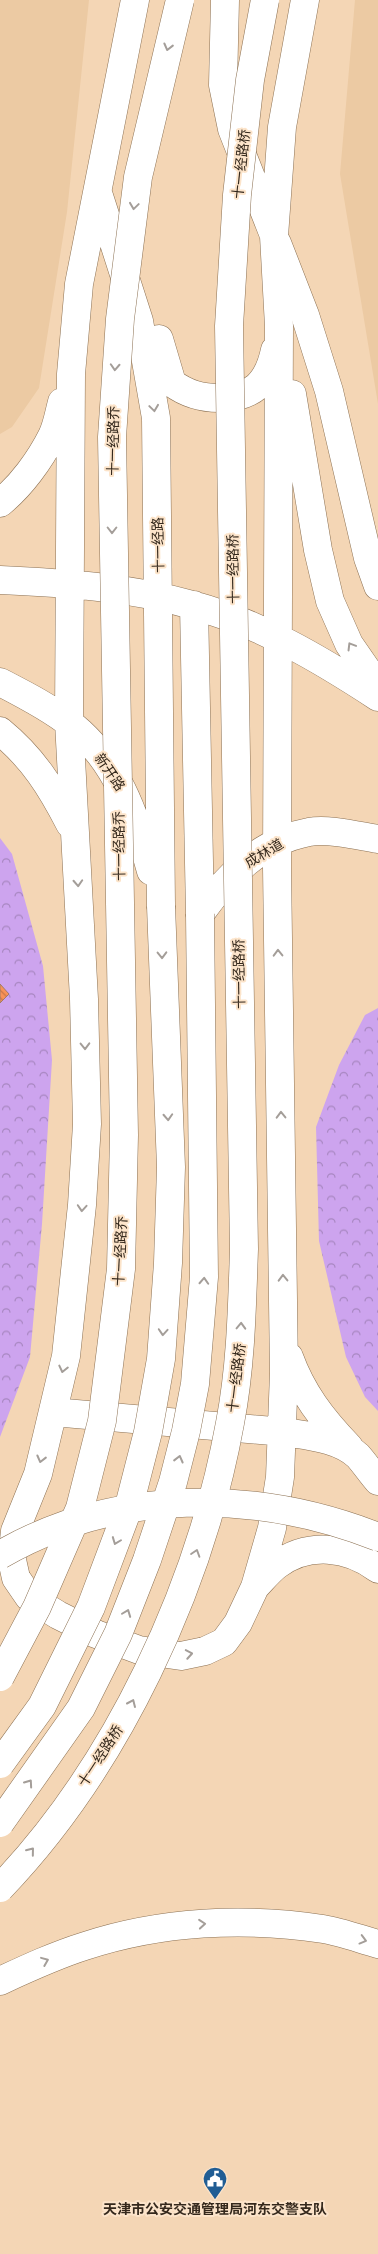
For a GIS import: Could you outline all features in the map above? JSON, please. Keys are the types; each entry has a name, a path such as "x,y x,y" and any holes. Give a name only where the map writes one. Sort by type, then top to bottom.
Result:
{"main road":[{"path":"136,0 79,284 71,374 69,722 84,999 87,1124 77,1264 66,1356 38,1474 15,1531 12,1560 16,1578 29,1597 58,1615 104,1637 139,1650 181,1656 205,1652 224,1642 238,1623 255,1587 272,1528 280,1478 284,1432 277,842 279,326 274,236 282,127 305,0"},
{"name":"十一经路乔","path":"0,1677 36,1607 80,1508 102,1421 121,1269 124,1135 112,533 113,418 120,319 138,177 180,0"},
{"path":"225,0 223,85 232,129 305,315 330,391 368,558 378,586"},
{"path":"224,34 231,0"},
{"name":"十一经路桥","path":"0,1888 87,1778 129,1711 187,1582 213,1500 230,1422 240,1340 244,1249 230,326 237,195 250,80 264,0"},
{"path":"98,192 119,235 148,305 172,382 181,390 193,396 207,398 237,398 249,394 257,388 269,369 279,326"},
{"name":"十一经路","path":"98,192 139,321 156,418 161,906"},
{"path":"279,326 318,550 330,601 349,644 378,686"},
{"path":"0,504 22,480 52,435 71,374"},
{"path":"0,580 69,584 158,596 194,605 279,637 333,667 378,697"},
{"path":"0,1823 81,1708 118,1634 147,1560 173,1482 186,1431 195,1384 204,1277 194,605"},
{"name":"新开路","path":"0,682 69,722 90,742 124,790 142,835 161,906"},
{"path":"0,731 31,760 50,786 75,835"},
{"name":"成林道","path":"200,914 220,886 248,860 277,842 310,831 378,839"},
{"path":"0,1764 42,1706 91,1607 129,1506 148,1432 161,1359 168,1263 170,1167 161,906"},
{"path":"284,1326 289,1356 303,1391 328,1424 378,1481"},
{"path":"53,1412 284,1432 335,1442 357,1455"},
{"path":"0,1555 30,1538 97,1515 149,1504 185,1502 244,1504 314,1516 378,1537"},
{"path":"255,1587 276,1565 296,1554 319,1548 344,1552 367,1561 378,1569"},
{"path":"0,1981 85,1946 164,1927 210,1923 268,1923 325,1929 378,1944"}],"shaded area":[{"path":"0,0 89,0 67,212 39,388 12,427 0,434"},
{"path":"355,0 378,0 378,404 340,174"}],"green space":[{"path":"0,838 12,854 43,966 52,1060 42,1224 30,1357 0,1437"},
{"path":"378,1008 378,1411 365,1397 346,1357 319,1241 316,1127 339,1065 365,1015"}],"building":[{"path":"0,984 9,994 0,1003"}],"place":[{"name":"天津市公安交通管理局河东交警支队","path":"215,2200"}]}
